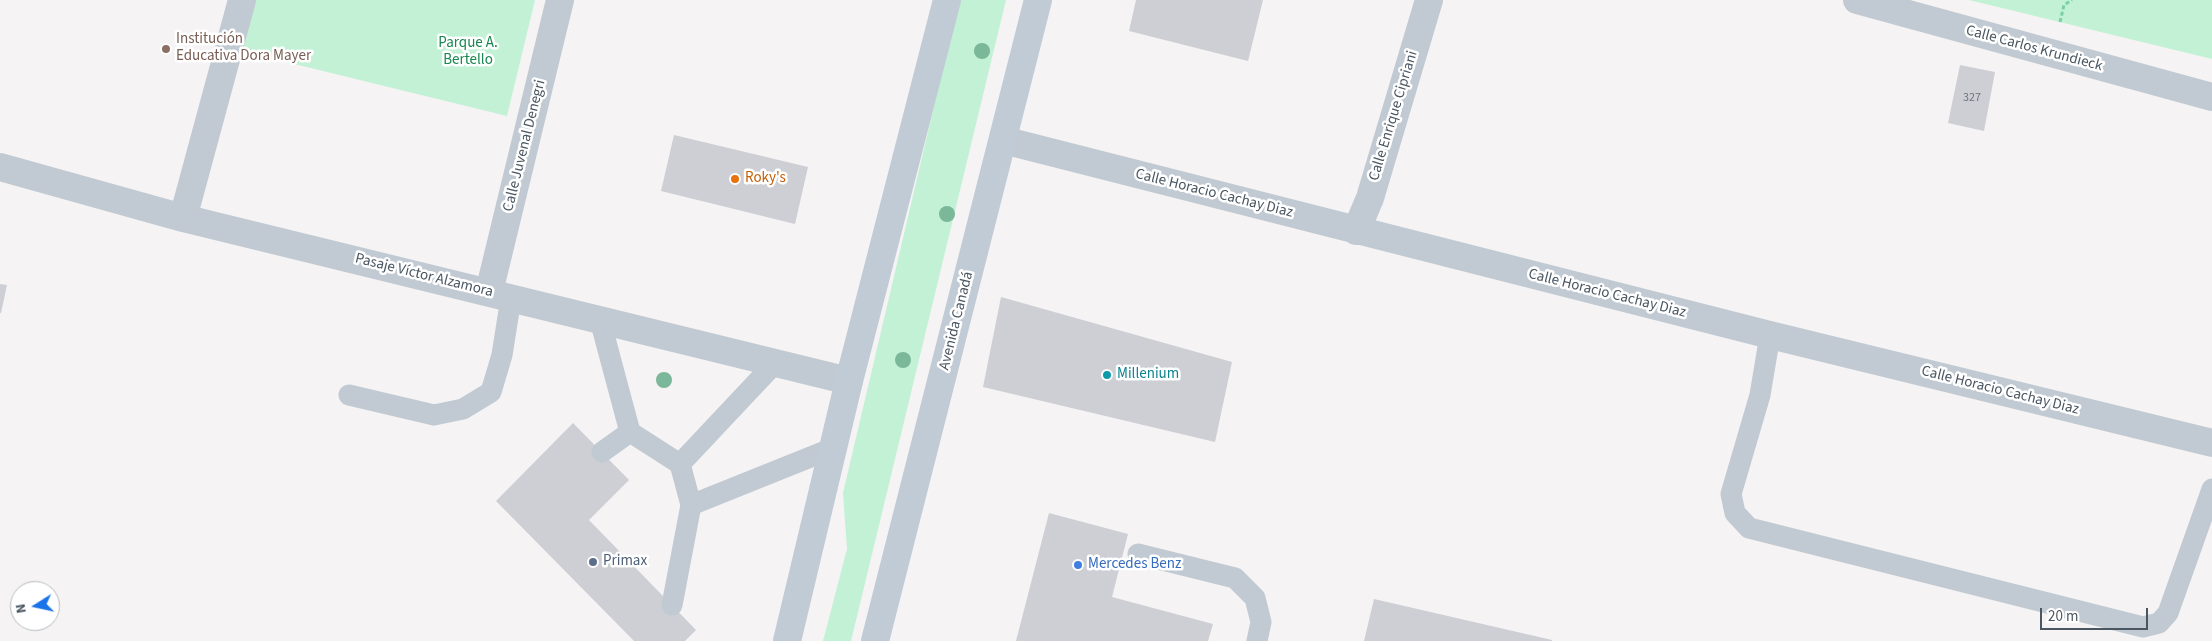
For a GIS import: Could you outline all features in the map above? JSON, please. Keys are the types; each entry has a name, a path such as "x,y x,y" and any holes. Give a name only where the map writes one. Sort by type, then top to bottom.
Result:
{"main road":[{"path":"787,641 849,381 946,0"},
{"name":"Avenida Canadá","path":"875,641 1038,0"}],"street":[{"path":"183,218 242,0"},
{"name":"Calle Juvenal Denegri","path":"500,295 560,0"},
{"name":"Calle Enrique Cipriani","path":"1356,231 1370,198 1429,0"},
{"name":"Calle Carlos Krundieck","path":"1857,0 2212,97"},
{"name":"Calle Horacio Cachay Diaz","path":"1003,140 1356,231 2212,444"},
{"name":"Pasaje Víctor Alzamora","path":"0,167 183,218 849,381"}],"lane":[{"path":"348,395 434,415 463,409 491,392 502,355 500,295"},
{"path":"600,320 630,432 680,464 691,505 672,605"},
{"path":"1770,335 1760,395 1732,494 1735,513 1749,528 2144,627 2159,623 2168,614 2212,489"},
{"path":"680,464 775,363"},
{"path":"602,452 630,432"},
{"path":"691,505 833,448"},
{"path":"1138,554 1235,578 1255,598 1261,622 1256,641"}],"green space":[{"name":"Parque A. Bertello","path":"242,0 535,0 507,116 229,48"},
{"path":"959,0 1006,0 851,641 823,641 847,549 843,493"},
{"path":"1969,0 2212,0 2212,59"}],"building":[{"path":"1136,0 1263,0 1248,61 1129,31"},
{"path":"1960,65 1995,72 1984,131 1948,123"},
{"name":"Roky's","path":"674,135 808,167 795,224 661,191"},
{"path":"0,284 7,285 1,313 0,313"},
{"name":"Millenium","path":"1001,297 1232,362 1215,442 983,387"},
{"name":"Primax","path":"573,423 629,480 589,520 696,630 685,641 634,641 496,501"},
{"name":"Mercedes Benz","path":"1049,513 1128,534 1112,597 1213,624 1208,641 1016,641"},
{"path":"1374,599 1552,640 1552,641 1364,641"}],"place":[{"name":"Institución Educativa Dora Mayer","path":"166,49"},
{"name":"Roky's","path":"735,179"},
{"name":"Millenium","path":"1107,375"},
{"name":"Primax","path":"593,562"},
{"name":"Mercedes Benz","path":"1078,565"}]}
